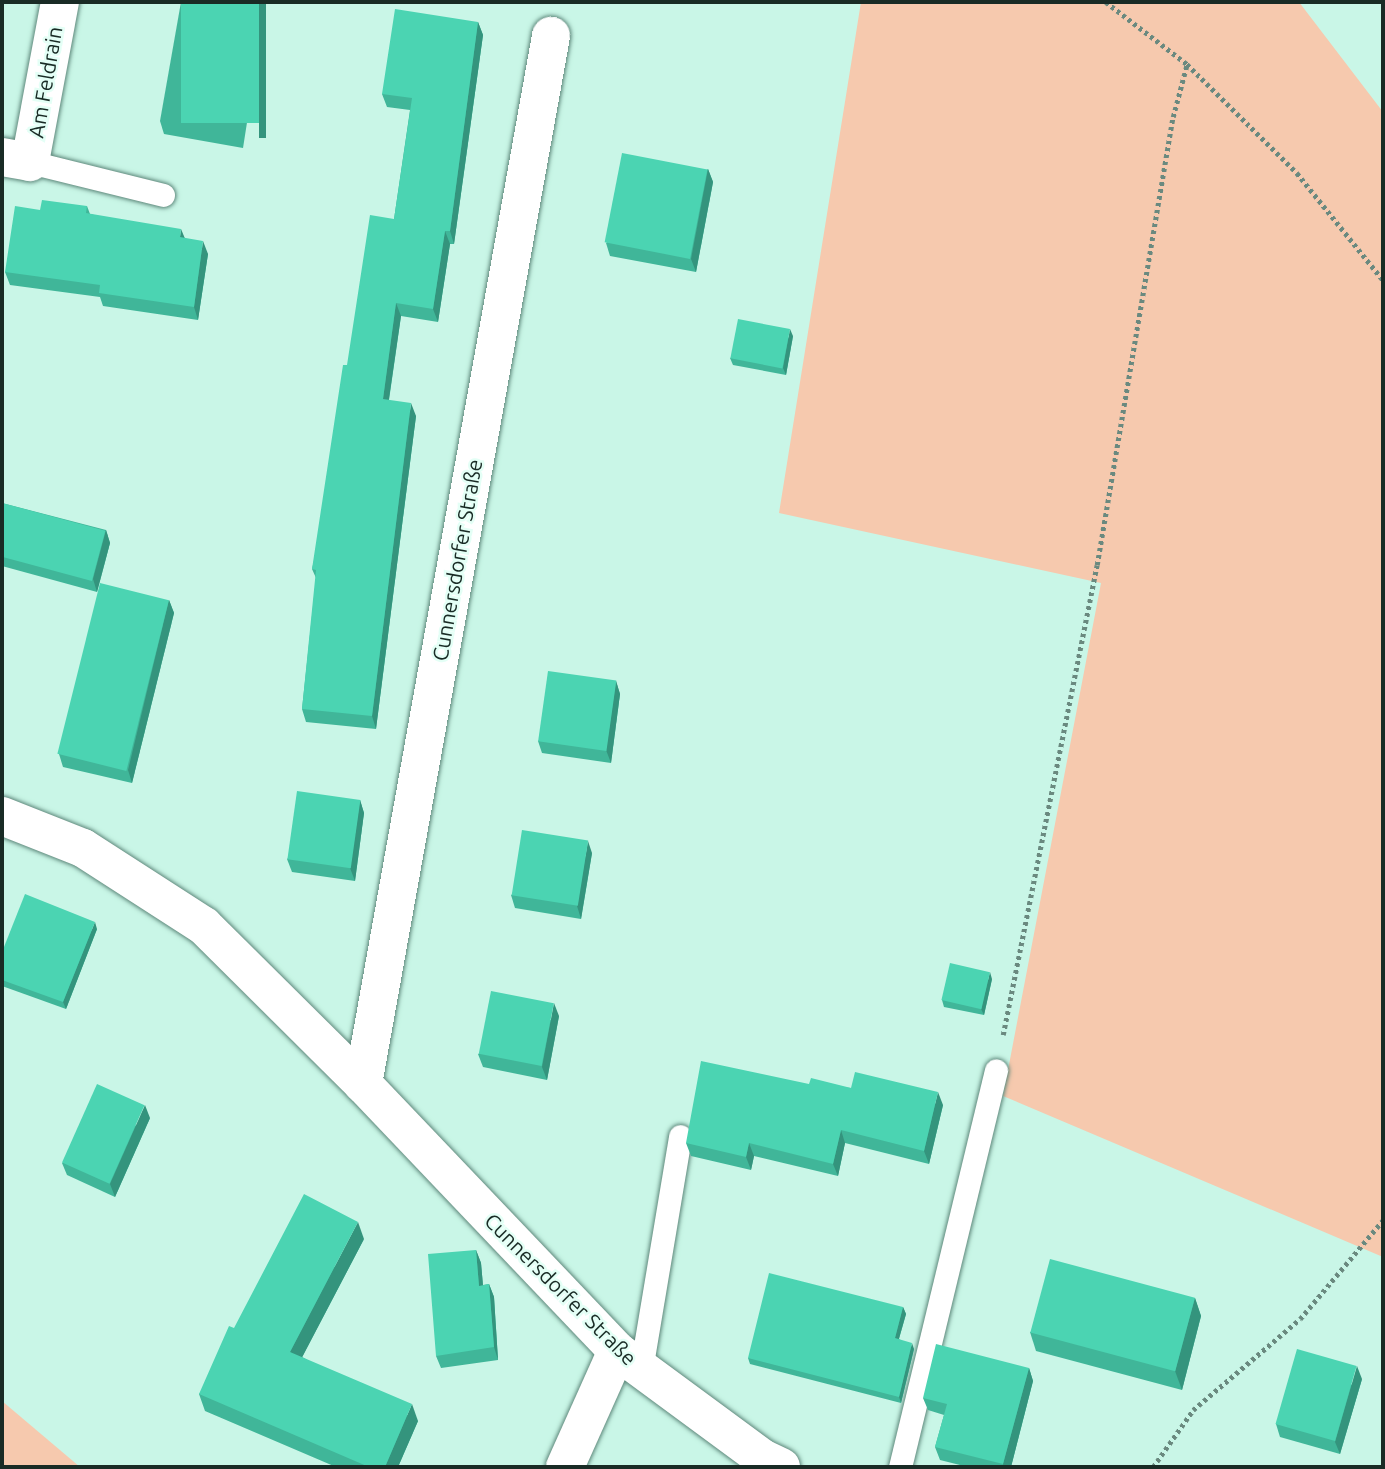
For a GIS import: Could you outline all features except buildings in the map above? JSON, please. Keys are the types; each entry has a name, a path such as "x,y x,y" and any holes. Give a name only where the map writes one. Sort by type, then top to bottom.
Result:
{"street":[{"name":"Am Feldrain","path":"16,160 60,2"},
{"name":"Cunnersdorfer Straße","path":"363,1083 551,36"},
{"name":"Cunnersdorfer Straße","path":"2,816 83,848 204,926 363,1083 629,1361 762,1458 781,1467"},
{"path":"565,1467 629,1361"}],"lane":[{"path":"16,160 163,195"},
{"path":"900,1467 996,1070"},
{"path":"629,1361 680,1136"}],"path":[{"path":"1106,2 1187,64 1297,173 1383,280"},
{"path":"996,1070 1097,565 1170,131 1187,64"},
{"path":"1153,1467 1193,1410 1300,1319 1383,1220"}],"shaded area":[{"path":"861,2 1299,2 1383,112 1383,1257 1003,1096 1101,583 779,513"},
{"path":"2,1401 80,1467 2,1467"}]}
